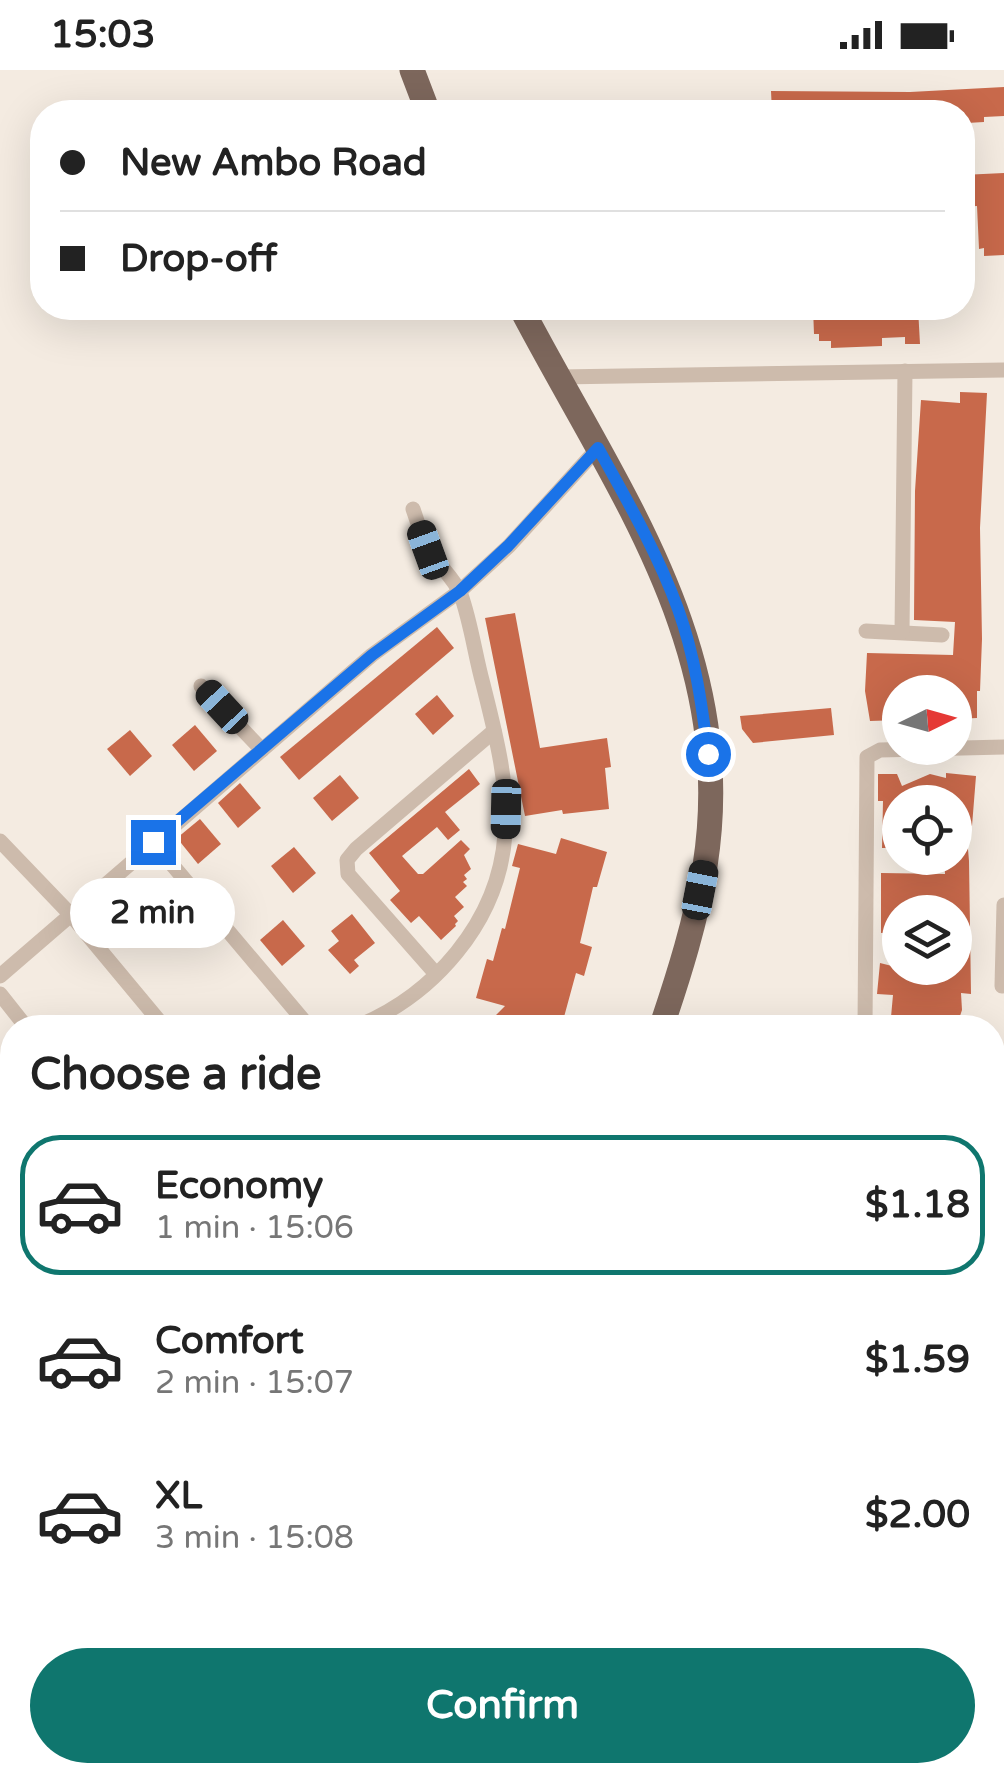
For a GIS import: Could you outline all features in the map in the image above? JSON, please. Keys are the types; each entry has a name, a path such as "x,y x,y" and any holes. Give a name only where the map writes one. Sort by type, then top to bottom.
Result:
{"main road":[{"path":"412,70 423,100"},
{"path":"528,320 633,512 677,607 692,656 708,754 710,811 706,864 696,916 665,1015"}],"street":[{"path":"559,377 1004,370"},
{"path":"902,632 905,371"},
{"path":"0,976 372,655 460,591 508,546 598,448"},
{"path":"383,1015 462,949 497,880 505,837 506,809 494,731 460,591 428,550 413,509"},
{"path":"866,630 942,634"},
{"path":"202,686 262,750"},
{"path":"436,974 348,874 347,860 494,731"},
{"path":"866,1015 868,757 880,750 1004,747"},
{"path":"0,841 71,915 154,1015"},
{"path":"153,842 299,1015"},
{"path":"1002,986 1004,904"},
{"path":"0,994 17,1015"}],"building":[{"path":"1004,87 1004,116 984,117 984,122 975,123 975,100 771,100 771,91 910,92"},
{"path":"1004,173 1004,255 984,256 984,248 979,249 975,174"},
{"path":"813,320 919,320 920,344 905,344 905,337 882,338 882,346 831,348 831,341 819,341 819,334 814,334"},
{"path":"960,392 987,393 977,718 972,718 972,675 882,675 882,721 870,721 865,691 867,653 953,655 955,622 914,620 915,491 921,400 960,403"},
{"path":"515,613 540,748 607,738 611,767 605,768 609,809 525,816 485,618"},
{"path":"437,627 454,648 299,780 280,757"},
{"path":"437,695 454,716 433,735 415,714"},
{"path":"831,708 834,735 753,743 742,729 740,716"},
{"path":"195,725 217,751 194,771 172,745"},
{"path":"130,730 152,756 130,776 107,749"},
{"path":"469,769 480,784 445,812 460,830 448,840 437,827 402,856 418,874 423,874 461,840 470,849 464,855 471,869 464,875 467,886 455,897 464,907 454,916 456,926 441,940 419,916 411,923 390,900 400,891 369,853"},
{"path":"946,773 976,776 972,826 972,785 904,785 930,774 946,778"},
{"path":"878,774 897,774 902,785 882,785 882,801 878,801"},
{"path":"340,775 359,798 332,821 313,798"},
{"path":"240,783 261,808 238,828 218,803"},
{"path":"200,819 221,844 198,864 177,838"},
{"path":"561,838 607,852 597,887 593,887 580,943 592,947 584,976 576,973 565,1015 496,1015 505,1006 476,998 487,959 493,961 502,928 505,929 520,868 512,866 518,844 556,854"},
{"path":"294,847 316,873 293,893 271,866"},
{"path":"881,873 969,875 970,895 882,895 881,933"},
{"path":"352,914 375,943 354,960 359,966 350,974 328,950 339,941 331,931"},
{"path":"283,920 305,946 282,966 260,940"},
{"path":"880,963 882,985 971,985 971,994 961,993 960,1015 891,1015 893,995 877,994"}],"route":[{"path":"153,842 372,655 460,591 508,546 598,448 677,607 692,656 708,754"}]}
